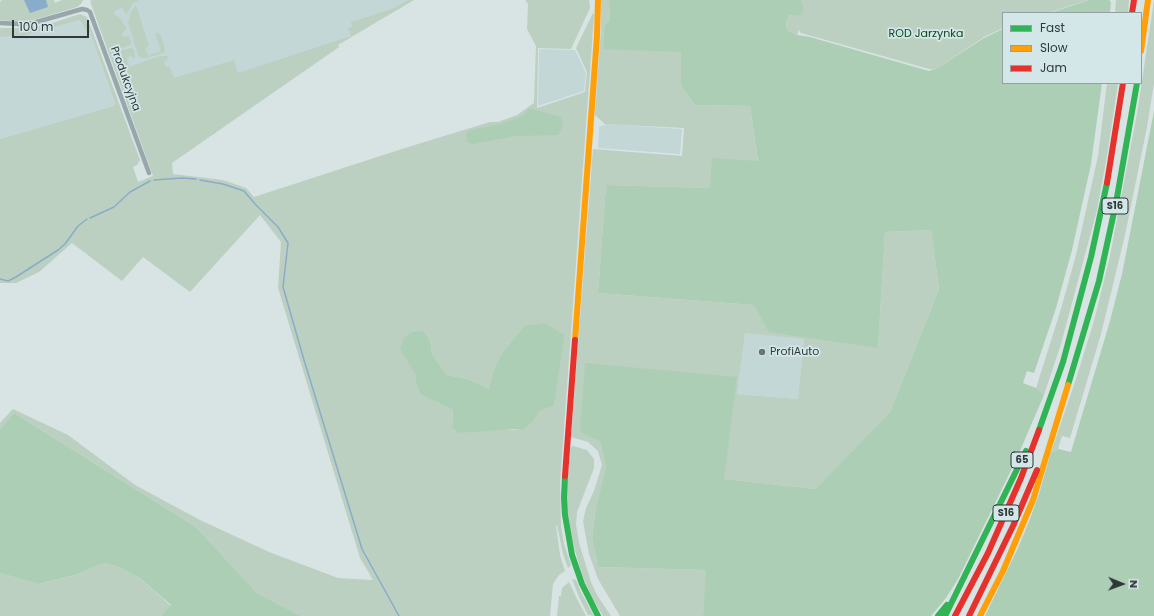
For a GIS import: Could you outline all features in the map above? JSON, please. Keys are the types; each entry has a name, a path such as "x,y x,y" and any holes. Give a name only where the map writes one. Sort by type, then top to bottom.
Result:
{"main road":[{"path":"598,0 597,47 568,421 564,498 565,515 572,555 582,584 598,616"},
{"path":"1132,12 1134,0"},
{"path":"1142,44 1148,0"},
{"name":"S16","path":"955,616 988,553 1024,471 1048,407 1067,347 1092,257 1104,200 1123,84"},
{"name":"S16","path":"980,616 1003,571 1033,500 1075,365 1099,281 1118,195 1137,84"},
{"name":"65","path":"945,616 1048,407"},
{"name":"S16","path":"969,616 1013,526 1057,419"},
{"path":"938,616 962,583"}],"street":[{"name":"Produkcyjna","path":"0,23 33,23 82,8 90,12 149,173"}],"shaded area":[{"path":"93,0 413,0 337,44 155,174"},
{"path":"80,20 87,33 90,32 115,103 113,106 0,139 0,37 23,36"},
{"path":"539,49 575,50 586,73 584,91 538,106"},
{"path":"606,124 682,129 680,154 598,148 599,127"},
{"path":"745,332 804,339 798,399 737,394"}],"green space":[{"path":"2,0 54,0 55,3 62,0 83,0 77,7 37,19 20,22 0,20 0,2"},
{"path":"140,0 133,3 126,15 122,7 115,11 114,14 120,18 126,28 126,30 122,33 123,37 129,36 131,42 130,45 119,49 120,51 131,48 134,50 135,59 131,56 127,58 129,67 160,56 168,56 167,60 164,62 166,67 169,66 174,78 234,60 238,73 351,36 348,28 352,27 351,22 392,9 408,0 414,0 338,45 339,47 172,163 173,174 223,180 246,188 254,197 405,148 490,122 498,122 517,115 534,103 536,46 527,29 528,4 525,0 589,0 590,8 571,49 538,48 537,108 585,92 587,72 576,48 593,13 560,483 561,526 564,544 571,565 568,568 563,554 557,525 560,555 565,571 559,575 553,584 550,616 301,616 257,593 196,527 14,413 0,429 0,423 13,409 68,435 135,485 200,520 269,552 338,578 373,580 360,558 278,288 281,242 260,215 190,292 143,257 122,281 72,243 39,272 16,283 0,283 0,139 113,106 115,103 90,32 87,33 80,20 23,36 0,37 0,28 29,28 52,23 80,14 87,17 140,160 137,165 133,167 138,182 153,176 90,1","holes":["524,326 557,376 554,406 540,411 532,423 523,430 452,427 453,410 421,395 416,384 423,331 430,340 432,354 447,375 468,379 489,389 494,368 502,353"]},
{"path":"601,0 609,0 610,21 681,52 681,86 695,105 750,106 758,162 710,188 606,185 598,293 754,305 878,348 885,232 931,230 939,289 890,412 815,489 724,479 600,441 606,466 596,507 592,538 598,567 707,570 703,616 620,616 598,579 589,554 583,521 586,508 594,491 602,465 598,451 588,442 571,437 593,149 682,156 684,128 605,124 595,115 601,28","holes":["745,333 804,339 798,399 737,394"]},
{"path":"609,0 801,0 804,8 801,14 797,16 789,15 786,24 787,30 797,35 810,37 929,71 941,66 984,38 1002,29 1002,84 1102,84 1091,164 1072,250 1056,308 1034,373 1027,371 1023,383 1036,388 1044,395 1016,460 958,579 946,598 931,616 703,616 706,570 598,567 592,538 596,507 606,466 600,441 580,432 585,363 737,377 724,479 815,489 890,412 939,289 931,230 885,232 878,348 769,332 754,305 598,293 606,185 710,188 712,158 758,161 750,106 695,105 681,86 681,52 603,49 605,25 610,21"},
{"name":"ROD Jarzynka","path":"801,0 1088,0 1051,12 1002,12 1002,28 984,37 941,66 933,69 801,33 799,30 797,35 787,30 786,24 789,15 797,16 804,8"},
{"path":"1089,0 1109,0 1111,2 1110,12 1053,12"},
{"path":"1116,0 1129,0 1128,12 1115,12"},
{"path":"1154,0 1154,83 1147,127 1125,235 1101,334 1070,438 1062,436 1058,449 1051,452 1094,321 1110,256 1142,81"},
{"path":"136,5 149,46 145,48 149,57 145,58 141,58 138,55 128,23 131,12"},
{"path":"155,33 158,33 161,36 165,50 163,53 150,57 150,55 161,51"},
{"path":"1107,84 1118,84 1097,210 1061,344 1044,395 1036,388 1076,255 1098,156"},
{"path":"529,108 561,117 563,126 558,135 516,136 473,144 467,142 466,134 470,130 501,124 515,119 524,115"},
{"path":"1154,111 1154,616 985,616 1018,548 1030,519 1051,452 1058,449 1071,452 1110,321 1122,274"},
{"path":"545,323 564,335 554,406 540,411 532,423 523,430 513,429 459,433 452,427 453,410 421,395 416,384 416,375 400,349 404,338 412,332 423,331 430,340 432,354 447,375 468,379 489,389 494,368 502,353 524,326"},
{"path":"14,413 196,527 257,593 301,616 161,616 171,605 140,578 119,567 104,563 75,575 39,584 0,573 0,429"},
{"path":"573,446 587,450 594,459 594,468 577,512 576,524 579,543 591,582 597,595 611,616 603,616 591,596 582,574 574,547 566,500 570,448"},
{"path":"104,563 119,567 140,578 171,606 161,616 0,616 0,573 40,584 75,575"},
{"path":"572,579 576,580 594,616 588,615"},
{"path":"569,582 586,616 557,616 559,596 561,596 562,588"}],"water":[{"path":"24,0 46,0 48,7 30,13"}],"waterway":[{"path":"154,180 182,178 196,179"},
{"path":"200,180 223,184 244,191 278,227 288,243 283,287 304,360 362,549 399,616"},
{"path":"90,218 114,207 130,192 150,181"},
{"path":"0,279 8,281 58,250 65,244 78,226 87,219"}],"traffic: fast":[{"path":"1068,385 1099,281 1116,203 1137,84"},
{"path":"1039,430 1063,362 1091,257 1107,183"},
{"path":"945,616 1026,451"},
{"path":"565,476 565,515 572,555 582,584 598,616"},
{"path":"938,616 947,605"}],"traffic: slow":[{"path":"575,340 597,36 598,0"},
{"path":"1142,44 1148,0"},
{"path":"980,616 1003,571 1033,500 1068,385"}],"traffic: jam":[{"path":"1132,12 1134,0"},
{"path":"1107,183 1123,84"},
{"path":"565,476 575,340"},
{"path":"955,616 988,553 1021,478 1039,430"},
{"path":"969,616 1013,526 1037,470"}],"place":[{"name":"ProfiAuto","path":"762,352"}]}
